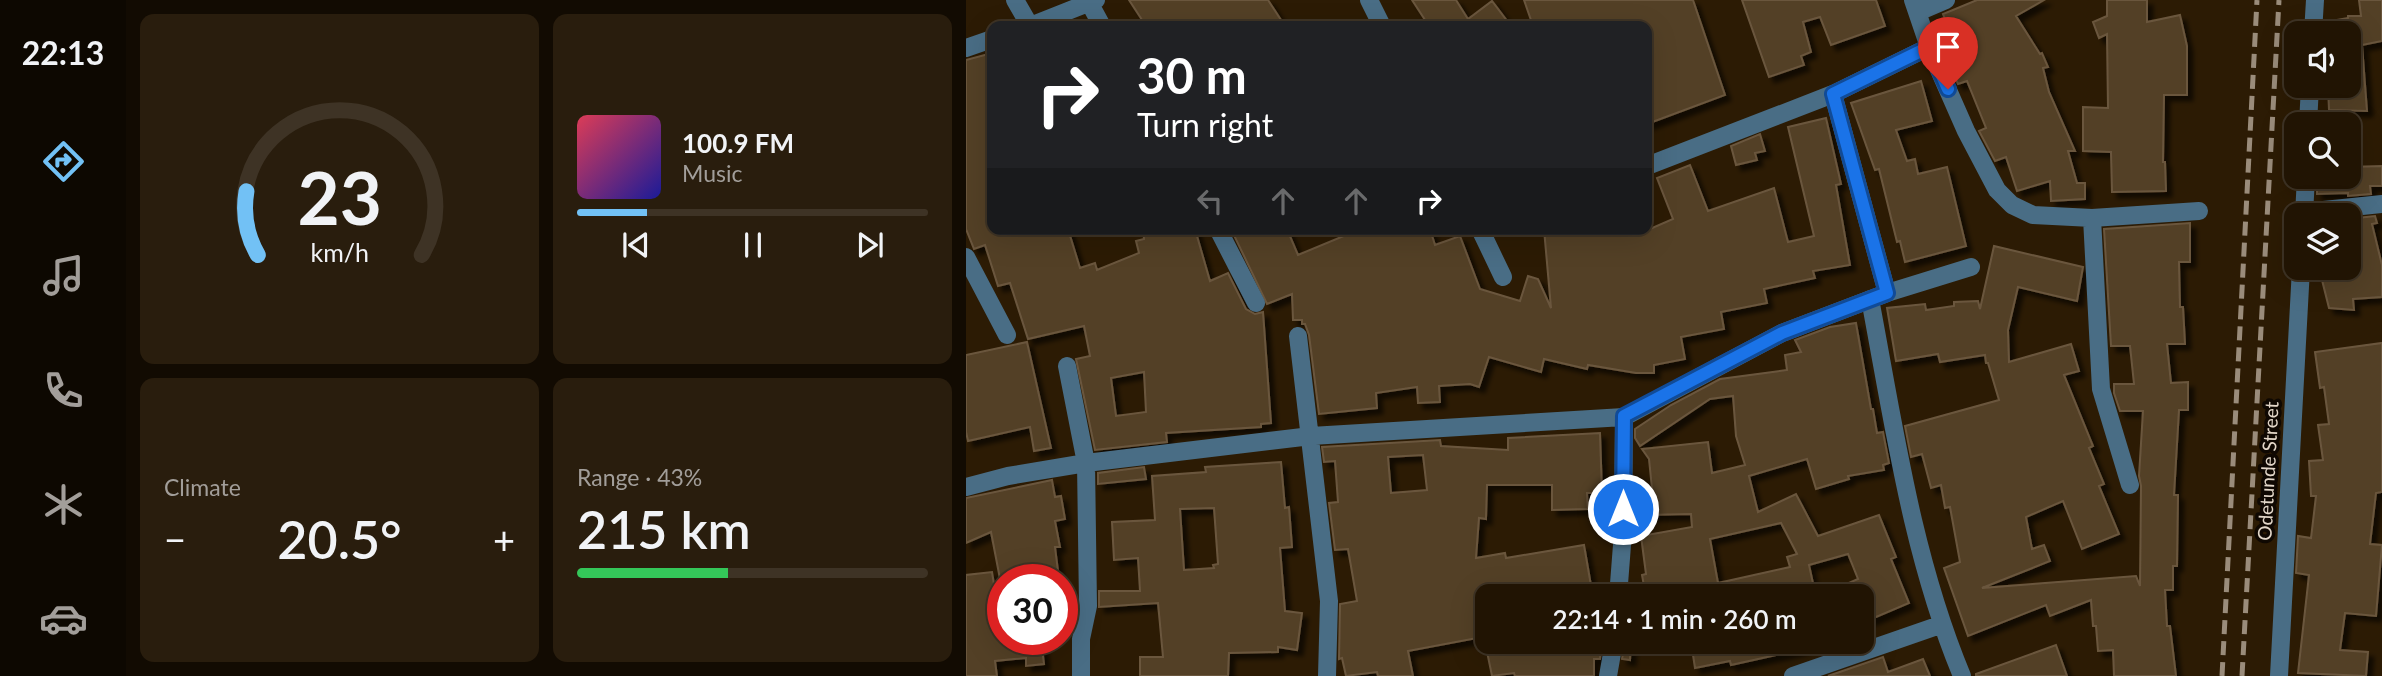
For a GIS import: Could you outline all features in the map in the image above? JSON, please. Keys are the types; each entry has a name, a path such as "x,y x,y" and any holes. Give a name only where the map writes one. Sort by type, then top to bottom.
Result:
{"street":[{"path":"1015,0 1027,21"},
{"path":"1369,0 1380,21"},
{"path":"1946,0 1915,6 1929,47 1966,131 1997,190 2012,205 2034,215 2092,218 2199,211"},
{"path":"2314,21 2315,0"},
{"path":"1043,21 1093,2 1100,21"},
{"path":"966,48 987,41"},
{"path":"1652,164 1833,94 1929,47"},
{"path":"1833,94 1878,296 1908,502 1940,625 1962,676"},
{"path":"2361,207 2382,204"},
{"path":"2092,218 2101,389 2130,485"},
{"path":"1221,235 1256,303"},
{"path":"1483,235 1503,277"},
{"path":"966,257 1007,335"},
{"path":"966,487 1008,476 1086,463 1311,436 1624,416 1782,333 1878,296 1971,267"},
{"name":"Odetunde Street","path":"2278,676 2300,280"},
{"path":"1298,336 1329,601 1327,676"},
{"path":"1067,366 1086,463 1088,606 1081,639 1081,676"},
{"path":"1619,584 1623,532 1624,416"},
{"path":"1793,676 1940,625"},
{"path":"1608,676 1612,654"}],"building":[{"path":"1129,0 1268,0 1282,21 1143,21"},
{"path":"1412,0 1456,0 1468,19 1492,1 1507,21 1426,21"},
{"path":"1524,0 1693,0 1725,95 1652,122 1652,21 1531,21"},
{"path":"1742,0 1876,0 1885,26 1831,45 1820,17 1803,22 1811,52 1801,56 1804,65 1769,77"},
{"path":"1977,0 2044,0 2016,16 2040,54 2042,53 2048,67 2043,68 2049,92 2075,151 2068,151 2077,183 2085,183 2085,199 2051,201 2050,181 2017,191 2006,157 1995,161 1979,131 1986,128 1967,81 1958,84 1942,48 1954,43 1943,14"},
{"path":"2107,0 2147,0 2147,22 2180,15 2187,46 2187,95 2164,95 2163,162 2166,191 2112,192 2111,152 2083,151 2083,107 2108,108 2107,34 2099,38 2093,22 2107,16"},
{"path":"2359,0 2382,0 2382,41 2362,45 2367,111 2329,110 2328,98 2361,98 2361,21 2331,21 2348,16 2361,16"},
{"path":"987,54 987,235 1070,235 1080,268 1095,263 1097,270 1139,253 1136,241 1144,239 1144,235 1197,235 1210,281 1228,273 1246,309 1255,314 1263,312 1271,423 1261,424 1261,427 1166,433 1167,442 1095,450 1076,359 1090,356 1084,326 1028,339 1010,283 998,286 985,245 974,249 966,229 966,60","holes":["1144,372 1146,412 1116,416 1111,378"]},
{"path":"1921,81 1932,121 1896,130 1907,161 1915,159 1918,174 1947,167 1966,246 1905,262 1900,241 1897,242 1879,169 1875,170 1851,103"},
{"path":"1826,118 1841,184 1836,185 1850,265 1813,271 1815,278 1764,289 1767,303 1721,312 1724,329 1681,337 1685,359 1654,365 1654,373 1636,373 1588,365 1587,369 1544,359 1541,372 1489,357 1479,387 1470,384 1439,386 1440,402 1418,403 1417,387 1376,393 1377,408 1319,414 1309,335 1302,320 1293,320 1292,294 1267,304 1234,235 1290,235 1298,255 1346,235 1432,235 1435,245 1460,236 1480,289 1520,301 1528,276 1538,279 1551,308 1545,235 1652,235 1652,228 1673,219 1657,178 1690,165 1708,211 1774,188 1788,242 1814,236 1788,127"},
{"path":"1760,134 1765,151 1755,153 1757,160 1736,165 1731,146"},
{"path":"2382,166 2382,186 2370,186 2371,194 2317,194 2317,189 2361,189 2361,167"},
{"path":"2375,216 2377,223 2372,224 2382,265 2382,297 2353,299 2354,310 2329,308 2322,280 2361,280 2361,218"},
{"path":"2190,223 2190,262 2179,262 2180,307 2183,307 2185,344 2167,344 2171,383 2188,382 2188,410 2179,410 2174,495 2178,495 2177,566 2173,566 2173,590 2165,590 2167,626 2170,626 2176,676 2114,676 2113,650 2098,651 2091,600 2050,616 2046,605 1968,636 1944,568 1960,562 1950,507 1945,508 1941,485 1931,488 1922,454 1911,457 1905,426 1999,400 1985,355 1940,362 1938,354 1896,361 1887,308 1925,304 1926,310 1954,306 1954,302 1978,301 1980,309 1994,246 2083,267 2077,301 2018,287 2008,330 2009,362 2071,344 2079,371 2064,375 2093,446 2089,448 2104,484 2099,486 2119,534 2082,549 2063,501 2026,517 2032,549 2044,545 2050,561 1982,588 2136,576 2140,586 2139,476 2143,411 2120,411 2114,393 2114,384 2134,384 2130,346 2111,346 2104,229"},
{"path":"1856,323 1871,409 1877,433 1883,432 1889,463 1883,465 1884,470 1848,476 1849,479 1816,489 1807,459 1749,476 1758,512 1796,494 1818,536 1879,515 1896,557 1891,559 1909,603 1874,618 1874,584 1847,584 1858,579 1848,554 1809,565 1813,584 1644,584 1642,575 1646,574 1641,536 1692,527 1691,514 1646,515 1645,489 1652,489 1649,459 1642,449 1708,442 1712,473 1745,465 1736,436 1733,396 1710,399 1640,446 1635,438 1635,429 1671,405 1720,379 1787,370 1785,355 1801,352 1795,340 1830,327","holes":["1781,523 1797,554 1787,557 1790,567 1718,583 1710,539"]},
{"path":"1027,342 1051,448 1034,451 1030,427 968,441 966,355"},
{"path":"2382,343 2382,492 2376,493 2370,544 2382,545 2376,616 2345,613 2340,650 2368,652 2366,676 2298,673 2309,575 2296,573 2298,536 2311,538 2316,496 2311,496 2309,461 2323,460 2318,425 2329,424 2324,387 2320,388 2315,352"},
{"path":"1600,433 1602,493 1587,493 1588,509 1552,510 1552,485 1487,485 1486,519 1479,518 1476,558 1505,553 1506,558 1584,545 1591,584 1475,584 1475,638 1408,651 1413,676 1378,676 1377,672 1346,676 1342,658 1339,659 1340,604 1357,601 1348,549 1335,550 1329,503 1338,502 1335,461 1324,462 1322,447 1440,440 1441,446 1508,450 1508,438","holes":["1423,455 1427,490 1391,493 1388,457"]},
{"path":"1281,462 1285,508 1289,507 1292,547 1280,548 1285,611 1302,613 1297,650 1278,647 1278,652 1229,653 1228,676 1140,676 1140,657 1163,657 1158,603 1099,607 1099,591 1140,591 1138,558 1114,560 1112,522 1155,520 1152,476 1206,472 1205,467","holes":["1214,508 1218,564 1213,565 1214,568 1184,570 1180,509"]},
{"path":"1144,467 1146,479 1098,484 1098,473"},
{"path":"1052,480 1055,497 1061,496 1065,519 1055,521 1060,547 1055,547 1057,564 997,564 991,532 966,543 966,498"},
{"path":"987,573 987,655 1043,655 1044,664 1026,666 1026,658 995,661 997,676 966,676 966,575"},
{"path":"2056,645 2067,676 1976,676 1976,674"},
{"path":"1487,654 1601,654 1600,659 1594,659 1594,676 1515,676 1514,673 1492,676"},
{"path":"1623,654 1630,654 1630,660 1622,659"},
{"path":"1693,654 1780,654 1731,665 1730,661 1695,668"},
{"path":"1883,657 1888,672 1923,659 1930,676 1828,676"}],"railway":[{"path":"2222,676 2257,0"},
{"path":"2242,676 2279,0"}],"route":[{"path":"1623,509 1624,416 1782,333 1887,293 1833,94 1929,47 1948,89"}]}
